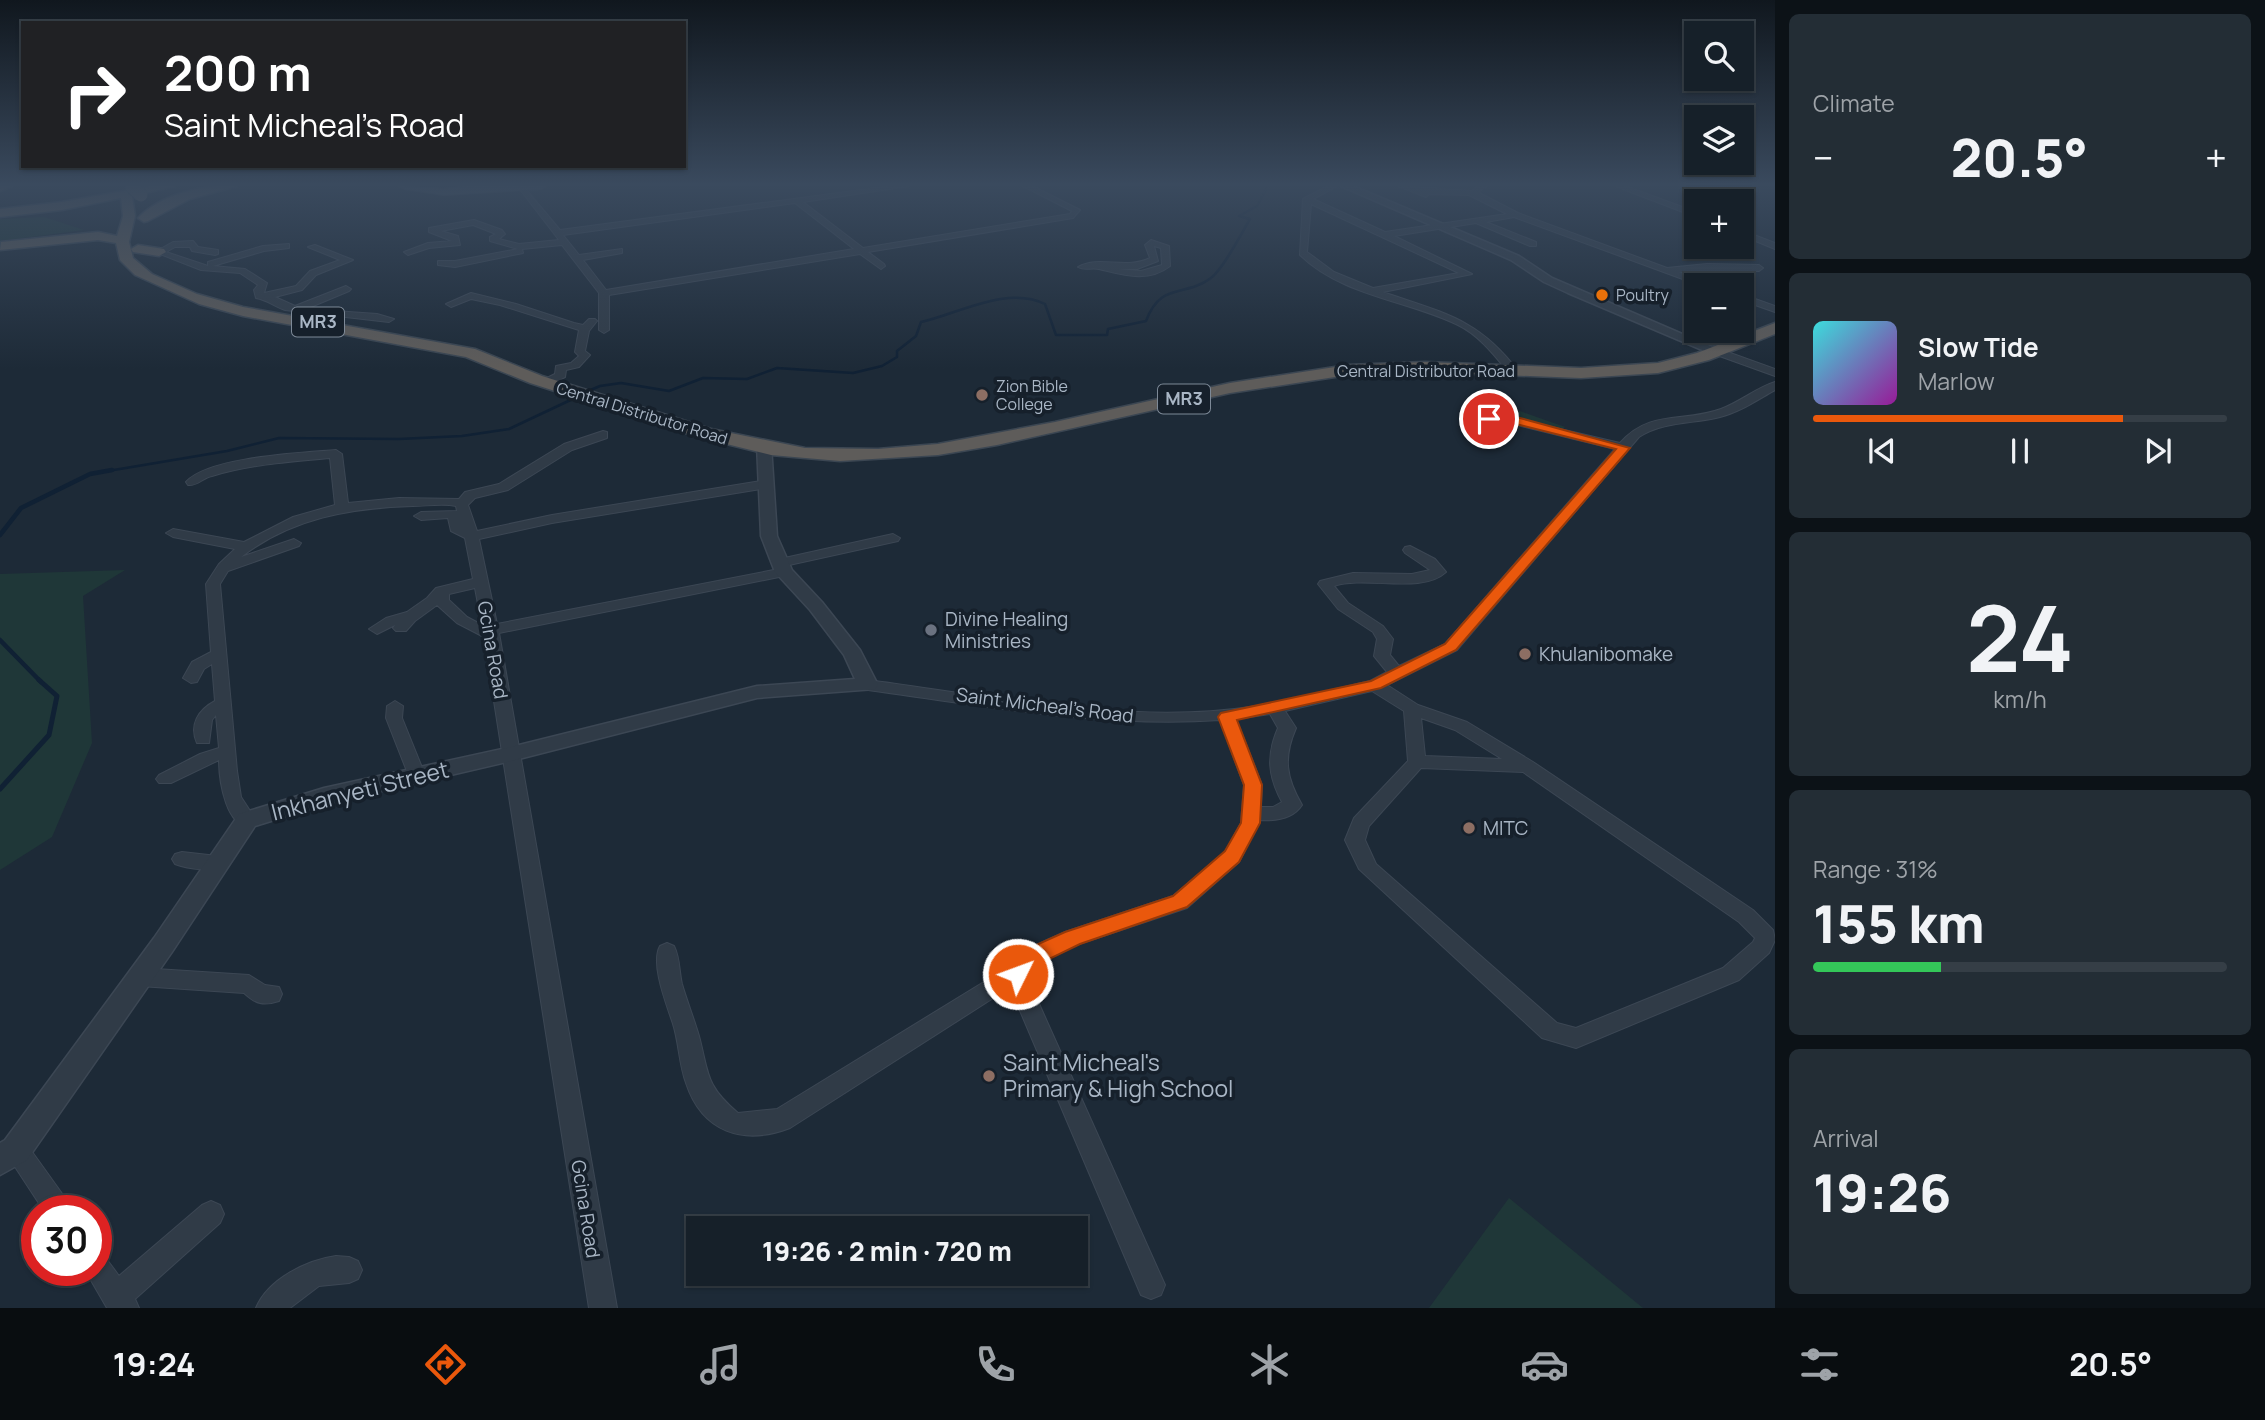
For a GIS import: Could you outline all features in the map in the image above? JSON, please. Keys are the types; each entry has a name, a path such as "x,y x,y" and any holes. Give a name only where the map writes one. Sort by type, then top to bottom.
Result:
{"highway":[{"name":"Central Distributor Road","path":"124,247 127,258 138,271 180,293 227,308 478,355 560,385 600,396 679,428 804,454 875,455 948,449 1302,374 1357,369 1511,368 1625,371 1662,367 1775,328"},
{"path":"140,247 141,254 159,252"},
{"name":"Central Distributor Road","path":"141,254 150,268 185,291 232,307 482,353 560,385"},
{"name":"Central Distributor Road","path":"1714,351 1775,319"}],"street":[{"path":"159,252 169,247"},
{"path":"194,247 215,252"},
{"path":"202,267 278,247"},
{"path":"159,252 202,267 247,273 264,285 259,290 259,296 268,296 299,288 313,274 332,264 349,260 312,247"},
{"path":"408,252 435,247"},
{"path":"441,263 455,264 532,247"},
{"path":"569,247 604,293 604,330"},
{"path":"858,247 881,266"},
{"path":"604,293 882,247"},
{"path":"1082,267 1124,268 1148,262 1155,258 1150,247"},
{"path":"1100,266 1127,275 1156,271 1166,266 1165,247"},
{"path":"1303,247 1306,258 1317,266 1374,291 1464,324 1511,368"},
{"path":"1374,291 1468,274 1411,247"},
{"path":"1490,247 1515,258 1548,280 1714,351 1775,373"},
{"path":"1602,247 1684,277"},
{"path":"578,258 619,251"},
{"path":"1666,271 1707,267 1759,268"},
{"path":"297,309 346,289"},
{"path":"268,296 275,303 297,309 389,319"},
{"path":"451,304 461,301 463,296 506,304 564,325 584,328"},
{"path":"1754,302 1775,309"},
{"path":"560,385 560,368 581,362 585,355 580,352 584,328 603,311"},
{"name":"Saint Micheal's Road","path":"867,685 1070,712 1171,718 1227,717 1376,685 1451,647 1635,434 1647,425 1711,416 1732,409 1775,385"},
{"path":"1480,434 1489,419 1505,419 1624,448"},
{"path":"247,820 232,798 213,584 219,570 247,547 285,524 342,506 453,500 461,504 470,495 503,487 568,447 603,435"},
{"path":"765,447 769,536 782,567 853,654 867,685"},
{"path":"192,482 200,473 238,468 246,462 336,454 342,506"},
{"path":"421,516 454,514 456,528 472,536 552,519 766,484"},
{"name":"Gcina Road","path":"461,504 472,536 481,582 487,631 511,754 603,1308"},
{"path":"173,533 247,547"},
{"path":"441,590 442,601 462,620 487,631 782,567 893,538"},
{"path":"219,570 294,543"},
{"path":"1398,675 1382,656 1385,639 1378,629 1343,606 1325,583 1373,577 1412,578 1431,576 1439,572 1430,562 1410,550"},
{"path":"441,590 481,582"},
{"path":"401,628 404,621 436,600 441,590"},
{"path":"377,629 391,621 415,615"},
{"path":"191,678 198,666 219,654"},
{"name":"Inkhanyeti Street","path":"8,1155 140,977 247,820 324,796 511,754 757,692 867,685"},
{"path":"1376,685 1412,709 1461,726 1527,766 1746,916 1766,936 1762,947 1731,974 1576,1038 1550,1031 1369,869 1355,840 1361,823 1417,762 1412,709"},
{"path":"203,738 203,717 206,712 224,704"},
{"path":"395,706 394,718 415,775"},
{"path":"1251,813 1276,814 1293,805 1279,780 1277,747 1287,729 1275,707"},
{"path":"667,952 671,982 688,1037 697,1082 712,1106 733,1124 781,1120 1031,964 1043,951 1072,938 1180,902 1232,857 1250,823 1253,785 1227,717"},
{"path":"165,779 206,758 228,751"},
{"path":"1417,762 1527,766"},
{"path":"182,859 219,862"},
{"path":"1018,971 1029,1006 1151,1285"},
{"path":"140,977 249,984 261,995 271,994"},
{"path":"8,1155 44,1195"},
{"path":"110,1286 121,1303 145,1270 211,1214"},
{"path":"270,1308 304,1278 331,1268 349,1270"}],"green space":[{"path":"1520,411 1565,427 1561,430 1506,416 1495,416 1477,426 1462,423 1470,412"},
{"path":"125,570 83,596 92,743 52,837 0,870 0,574"},
{"path":"1509,1198 1643,1308 1429,1308"}],"waterway":[{"path":"586,392 600,386 621,383 669,391 703,378 747,379 777,368 853,373 882,366 897,357 897,351 916,336 921,322 999,299 1030,299 1045,304 1056,335 1107,335 1108,329 1146,321 1152,308 1166,295 1192,288 1211,278 1234,247"},
{"path":"102,472 227,451 279,438 399,439 462,436 509,429 579,396"},
{"path":"0,535 21,508 90,474 112,470"},
{"path":"0,640 39,680"},
{"path":"0,789 49,735 57,696 39,680"}],"place":[{"name":"Poultry","path":"1602,295"},
{"name":"Zion Bible College","path":"982,395"},
{"name":"Divine Healing Ministries","path":"931,630"},
{"name":"Khulanibomake","path":"1525,654"},
{"name":"MITC","path":"1469,828"},
{"name":"Saint Micheal's Primary & High School","path":"989,1076"}],"route":[{"path":"1018,974 1018,971 1031,964 1043,951 1072,938 1180,902 1232,857 1250,823 1253,785 1227,717 1376,685 1451,647 1624,448 1520,421 1489,419"}]}
